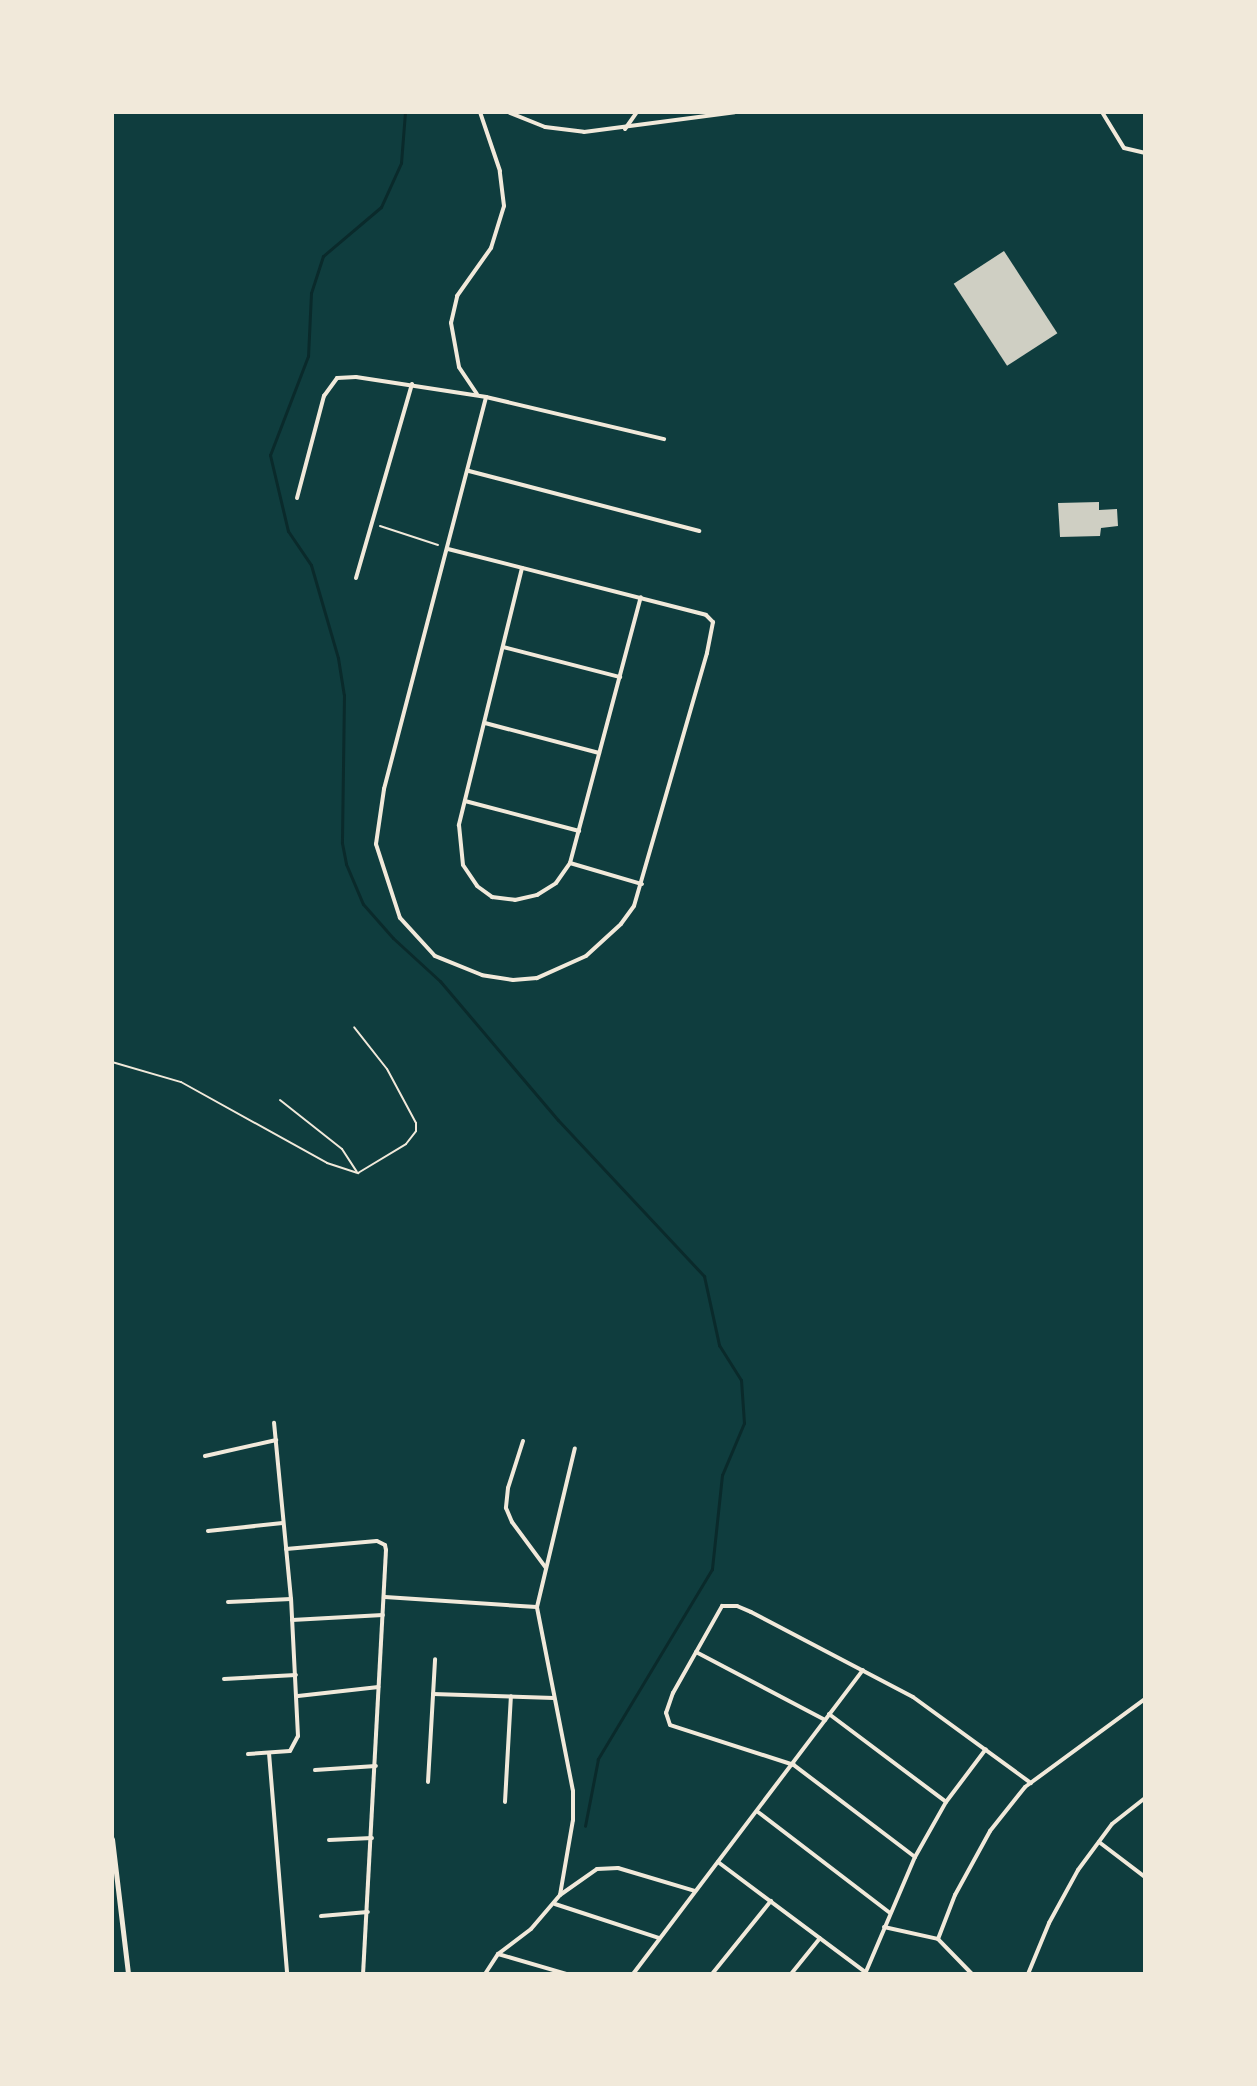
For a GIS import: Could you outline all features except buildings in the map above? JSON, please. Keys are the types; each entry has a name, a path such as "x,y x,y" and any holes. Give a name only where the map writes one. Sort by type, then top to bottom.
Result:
{"street":[{"path":"479,396 459,367 451,323 457,296 491,248 504,206 500,171 480,112"},
{"path":"508,112 566,131 624,130 735,112"},
{"path":"624,130 637,112"},
{"path":"1102,112 1124,148 1145,153"},
{"path":"297,498 328,386 337,378 412,384 486,397 664,439"},
{"path":"356,578 412,384"},
{"path":"448,549 641,597 706,615 713,622 642,884 628,915 603,941 566,968 537,978 513,980 456,967 435,956 400,918 379,858 376,828 486,397"},
{"path":"469,471 699,531"},
{"path":"522,568 459,825 460,853 469,877 492,897 515,900 537,895 556,883 570,863 641,597"},
{"path":"503,647 620,677"},
{"path":"485,723 599,754"},
{"path":"465,801 579,831"},
{"path":"570,863 642,884"},
{"path":"248,1754 290,1751 297,1742 298,1696 274,1423"},
{"path":"205,1456 276,1440"},
{"path":"523,1441 508,1488 506,1508 512,1522 546,1568"},
{"path":"560,1895 574,1810 570,1770 537,1607 575,1448"},
{"path":"208,1531 283,1523"},
{"path":"286,1549 382,1542 386,1556 363,1974"},
{"path":"385,1597 537,1607"},
{"path":"228,1602 291,1599"},
{"path":"915,1857 794,1765 683,1730 667,1720 673,1693 717,1611 729,1604 863,1670 934,1710 1031,1783"},
{"path":"292,1620 383,1615"},
{"path":"696,1652 825,1720"},
{"path":"428,1782 435,1659"},
{"path":"633,1974 863,1670"},
{"path":"224,1679 296,1675"},
{"path":"298,1696 378,1687"},
{"path":"433,1694 554,1698"},
{"path":"505,1802 511,1696"},
{"path":"938,1939 955,1895 990,1831 1031,1783 1145,1699"},
{"path":"829,1714 946,1802"},
{"path":"718,1862 865,1973 915,1857 946,1802 986,1749"},
{"path":"269,1753 287,1974"},
{"path":"315,1770 376,1766"},
{"path":"1028,1974 1065,1893 1098,1842 1112,1824 1145,1798"},
{"path":"758,1812 889,1912"},
{"path":"329,1840 372,1838"},
{"path":"112,1839 128,1974"},
{"path":"1098,1842 1145,1877"},
{"path":"485,1974 498,1954 531,1929 560,1895 588,1874 606,1867 695,1891"},
{"path":"712,1974 771,1901"},
{"path":"554,1903 659,1938"},
{"path":"321,1916 368,1912"},
{"path":"884,1927 938,1939 972,1974"},
{"path":"791,1974 820,1938"},
{"path":"498,1954 567,1974"}],"lane":[{"path":"112,1062 181,1082 327,1163 358,1173 406,1144 416,1131 416,1123 399,1086 354,1027"},
{"path":"280,1100 331,1139 358,1173"}],"path":[{"path":"371,523 448,549"}],"waterway":[{"path":"405,112 401,163 381,207 323,256 311,293 308,356 270,455 288,531 311,565 338,658 344,695 342,843 346,864 363,904 393,938 440,981 558,1120 704,1276 719,1345 741,1380 744,1423 722,1475 712,1569 598,1759 585,1826"}]}
